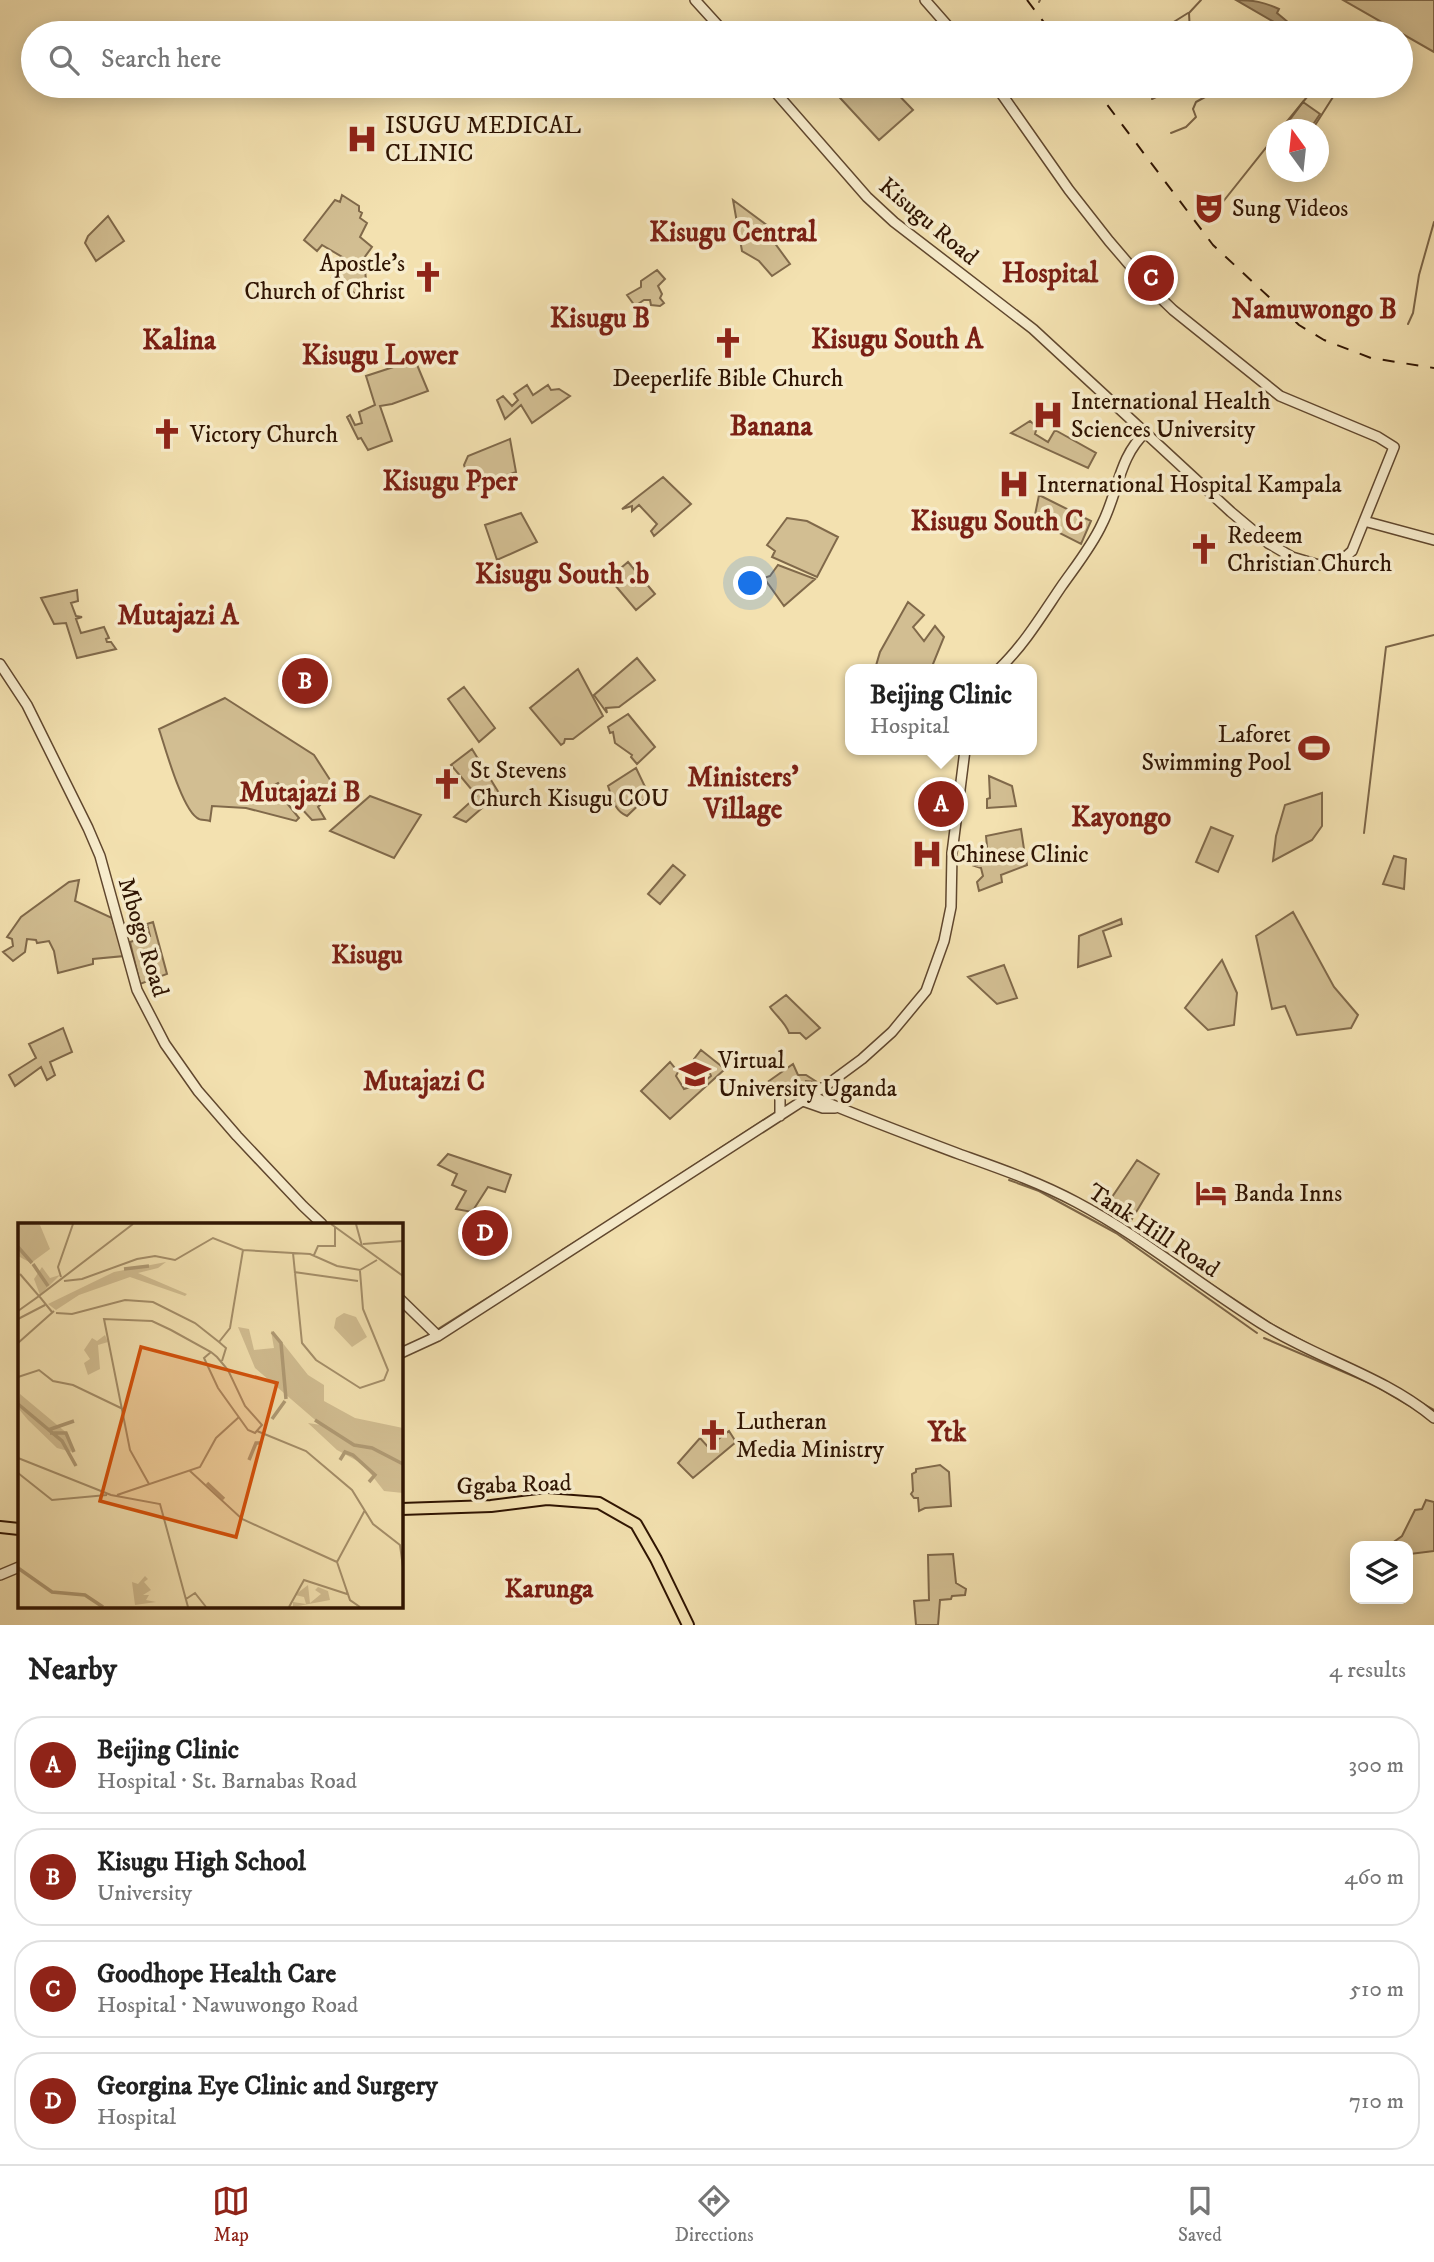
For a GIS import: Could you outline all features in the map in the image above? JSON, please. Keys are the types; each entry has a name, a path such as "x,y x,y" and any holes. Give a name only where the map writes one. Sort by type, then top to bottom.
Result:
{"main road":[{"name":"Ggaba Road","path":"402,1509 491,1506 547,1499 599,1503 636,1524 688,1625"},
{"path":"0,1527 18,1529"}],"street":[{"path":"695,0 713,21"},
{"path":"925,0 943,21"},
{"name":"Kisugu Road","path":"780,98 849,177 894,222 1033,329 1231,512 1268,542 1299,560 1319,565 1342,560 1352,551 1394,447 1378,437 1280,396 1173,310 1145,283 1109,241 1069,190 1004,98"},
{"path":"1004,664 1020,647 1088,549 1107,513 1126,458 1146,432"},
{"path":"1364,521 1434,540"},
{"name":"Mbogo Road","path":"1,667 27,705 88,828 100,856 137,990 165,1045 198,1091 251,1152 322,1223"},
{"path":"402,1353 438,1336 793,1108 876,1049 892,1032 926,991 944,940 951,907 952,853 964,755"},
{"path":"780,1094 780,1115"},
{"name":"Tank Hill Road","path":"807,1098 823,1108 837,1108"},
{"name":"Tank Hill Road","path":"807,1098 873,1120 1074,1200 1137,1237 1267,1327 1380,1384 1434,1418"},
{"path":"793,1108 823,1108"},
{"path":"402,1301 438,1336"},
{"path":"0,1575 18,1567"}],"shaded area":[{"path":"1236,0 1258,2 1279,9 1277,13 1287,21 1272,21"},
{"path":"1343,0 1434,0 1434,52 1413,40 1413,21 1380,21"},
{"path":"840,98 902,98 913,110 879,140"},
{"path":"1303,102 1320,114 1317,119 1290,119"},
{"path":"342,195 359,206 362,213 360,218 367,223 360,237 372,247 364,258 367,292 360,297 332,277 344,258 322,245 317,251 304,240 335,200 340,202"},
{"path":"733,200 780,235 774,242 790,264 772,276 759,261 742,251"},
{"path":"108,216 124,241 96,261 85,243 88,236"},
{"path":"657,270 665,279 658,286 662,294 660,298 664,303 660,306 651,305 650,300 644,300 635,306 627,295 641,287 641,281"},
{"path":"415,360 428,391 380,406 392,441 368,450 361,438 358,439 347,417 350,415 355,425 362,423 359,412 375,405 366,376"},
{"path":"527,385 533,395 548,385 551,390 559,389 570,396 532,423 521,405 505,419 497,400 503,396 512,406 518,400 514,394"},
{"path":"1030,421 1037,427 1035,434 1048,442 1055,430 1096,453 1088,468 1011,433"},
{"path":"510,439 516,472 472,488 464,465 468,456"},
{"path":"663,477 691,504 654,536 651,531 657,524 639,505 632,511 632,506 622,509"},
{"path":"1039,495 1091,521 1081,544 1034,520"},
{"path":"521,513 537,542 497,560 485,525"},
{"path":"787,518 807,521 838,537 817,577 772,557 775,551 767,545"},
{"path":"628,562 655,594 636,610 609,578"},
{"path":"778,565 815,579 784,606 764,578 770,576"},
{"path":"77,590 78,601 71,603 76,616 82,617 76,619 81,633 104,627 109,638 106,639 107,642 111,642 116,649 77,658 66,623 54,624 41,598"},
{"path":"908,602 924,615 913,627 924,641 935,626 944,637 933,664 876,664 880,652"},
{"path":"637,658 655,680 619,707 606,708 607,713 594,695"},
{"path":"578,669 603,716 573,739 565,739 561,745 530,708"},
{"path":"464,687 495,728 479,742 448,699"},
{"path":"225,698 314,755 336,789 318,807 325,819 312,820 278,783 273,786 299,818 296,821 246,808 212,806 210,821 193,814 175,778 159,729"},
{"path":"628,714 655,747 637,764 632,755 615,743 613,732 610,733 608,727"},
{"path":"472,749 499,793 466,822 454,817 477,796 451,765"},
{"path":"636,768 649,795 627,816 616,807 608,786"},
{"path":"989,776 1012,786 1016,806 987,808 987,799 990,798"},
{"path":"1322,793 1322,826 1312,840 1273,861 1276,836 1285,805"},
{"path":"370,796 421,815 394,858 330,831"},
{"path":"1211,827 1233,836 1218,872 1196,862"},
{"path":"1021,829 1024,849 988,857 986,836"},
{"path":"1025,852 1027,865 1001,875 1002,882 979,891 977,882 983,876 981,868 975,866"},
{"path":"1394,856 1406,859 1404,889 1383,884"},
{"path":"673,865 685,875 660,904 648,894"},
{"path":"79,880 75,901 112,918 124,956 93,959 93,964 58,973 54,951 49,941 37,943 36,940 27,939 25,952 13,961 3,952 13,946 12,939 7,937 21,917 69,882"},
{"path":"1293,912 1334,987 1358,1015 1351,1028 1297,1035 1285,1006 1272,1009 1256,936"},
{"path":"1121,919 1122,924 1103,931 1111,956 1078,967 1079,936"},
{"path":"153,922 167,974 140,984 130,942 150,936 147,924"},
{"path":"1222,960 1237,993 1234,1025 1208,1030 1185,1008"},
{"path":"1004,965 1017,998 997,1004 968,977"},
{"path":"786,995 820,1028 806,1039 800,1033 789,1033 770,1007"},
{"path":"63,1028 72,1052 50,1062 55,1075 47,1080 41,1067 15,1086 9,1075 36,1058 29,1044"},
{"path":"701,1050 725,1069 670,1119 641,1091 670,1062 678,1072 676,1076 684,1089 702,1083 711,1076 709,1071 694,1059"},
{"path":"793,1064 798,1075 806,1075 817,1082 806,1081 807,1089 786,1094 769,1081"},
{"path":"448,1154 511,1175 505,1192 488,1187 472,1212 456,1209 466,1191 452,1185 457,1174 438,1165"},
{"path":"1137,1160 1159,1174 1129,1224 1104,1209"},
{"path":"729,1431 736,1442 693,1478 678,1463 700,1438 708,1447"},
{"path":"940,1465 949,1472 951,1506 919,1511 918,1498 911,1494 912,1474 916,1469"},
{"path":"1426,1500 1434,1502 1434,1551 1413,1554 1413,1541 1395,1541 1402,1536 1415,1510 1422,1509"},
{"path":"953,1554 956,1583 966,1589 965,1595 940,1600 938,1625 916,1625 914,1601 929,1600 928,1555"}],"waterway":[{"path":"1189,21 1189,13 1201,0"},
{"path":"1175,21 1188,13"},
{"path":"1171,133 1186,127 1196,117 1193,109 1196,102 1203,98"},
{"path":"1289,119 1306,98"},
{"path":"1319,119 1332,98"},
{"path":"1207,218 1266,148"},
{"path":"1408,324 1413,313 1419,275 1434,222"},
{"path":"1364,833 1386,647 1434,635"},
{"path":"616,1216 776,1112"},
{"path":"1009,1180 1039,1191 1116,1233 1257,1333"},
{"path":"562,1250 588,1234"},
{"path":"1190,1270 1273,1325 1312,1346"},
{"path":"438,1329 529,1272"},
{"path":"1264,1338 1372,1384 1418,1411"},
{"path":"1423,1404 1434,1410"}],"railway":[{"path":"1027,0 1043,21"},
{"path":"1102,98 1213,245 1299,325 1324,340 1371,358 1434,368"}],"place":[{"name":"ISUGU MEDICAL CLINIC","path":"362,139"},
{"name":"Sung Videos","path":"1209,208"},
{"name":"Apostle's Church of Christ","path":"428,277"},
{"name":"Goodhope Health Care","path":"1151,278"},
{"name":"Deeperlife Bible Church","path":"728,343"},
{"name":"International Health Sciences University","path":"1048,415"},
{"name":"Victory Church","path":"167,434"},
{"name":"International Hospital Kampala","path":"1014,484"},
{"name":"Redeem Christian Church","path":"1204,549"},
{"name":"Kisugu High School","path":"305,681"},
{"name":"Laforet Swimming Pool","path":"1314,748"},
{"name":"St Stevens Church Kisugu COU","path":"447,784"},
{"name":"Beijing Clinic","path":"941,804"},
{"name":"Chinese Clinic","path":"927,854"},
{"name":"Virtual University Uganda","path":"695,1074"},
{"name":"Banda Inns","path":"1211,1193"},
{"name":"Georgina Eye Clinic and Surgery","path":"485,1233"},
{"name":"Lutheran Media Ministry","path":"713,1435"}],"district":[{"name":"Kisugu Central","path":"733,231"},
{"name":"Hospital","path":"1050,272"},
{"name":"Namuwongo B","path":"1314,308"},
{"name":"Kisugu B","path":"600,317"},
{"name":"Kisugu South A","path":"897,338"},
{"name":"Kalina","path":"179,339"},
{"name":"Kisugu Lower","path":"380,354"},
{"name":"Banana","path":"771,425"},
{"name":"Kisugu Pper","path":"450,480"},
{"name":"Kisugu South C","path":"997,520"},
{"name":"Kisugu South .b","path":"562,573"},
{"name":"Mutajazi A","path":"178,614"},
{"name":"Mutajazi B","path":"300,791"},
{"name":"Ministers' Village","path":"743,792"},
{"name":"Kayongo","path":"1121,816"},
{"name":"Kisugu","path":"367,954"},
{"name":"Mutajazi C","path":"424,1080"},
{"name":"Ytk","path":"947,1431"},
{"name":"Karunga","path":"549,1588"}]}
